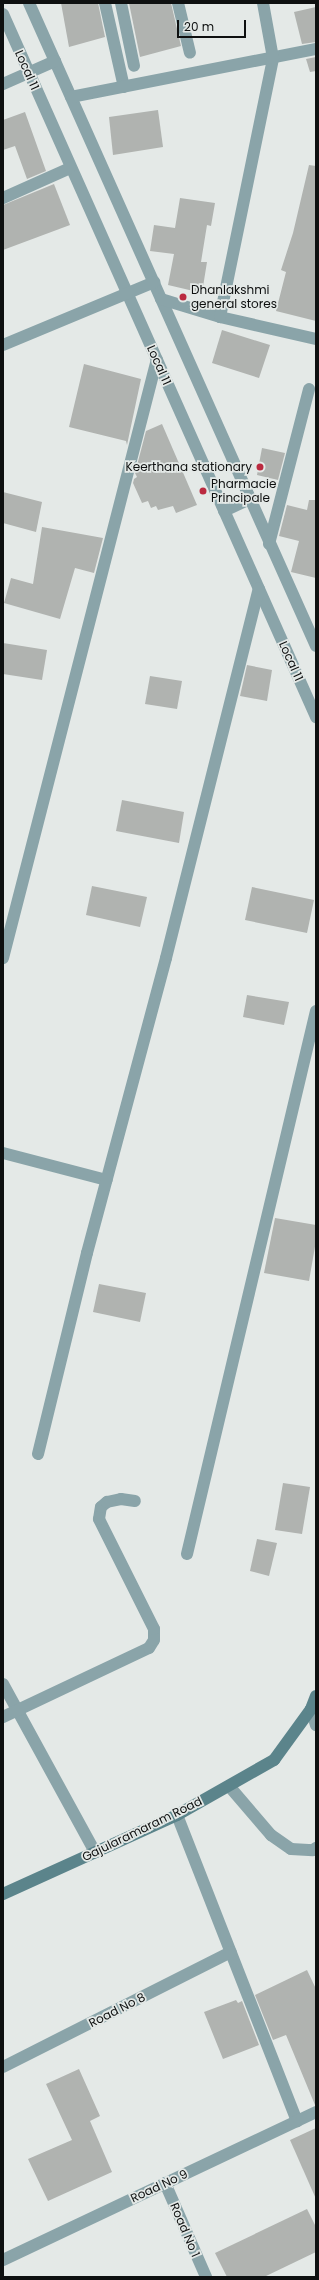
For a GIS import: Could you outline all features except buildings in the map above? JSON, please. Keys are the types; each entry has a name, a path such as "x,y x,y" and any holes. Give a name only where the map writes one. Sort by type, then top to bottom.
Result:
{"main road":[{"name":"Gajularamaram Road","path":"3,1894 177,1815 274,1760 311,1709 316,1696"}],"street":[{"path":"29,3 269,544 316,646"},
{"path":"105,3 124,87"},
{"path":"121,3 134,66"},
{"path":"178,3 190,53"},
{"path":"220,318 273,58 263,3"},
{"name":"Local 11","path":"3,14 70,168 157,359 316,717"},
{"path":"71,97 316,49"},
{"path":"3,84 55,61"},
{"path":"3,198 70,168"},
{"path":"3,345 154,282"},
{"path":"161,299 220,318 316,339"},
{"path":"3,958 157,359"},
{"path":"269,544 309,389"},
{"path":"224,511 250,499"},
{"path":"38,1454 107,1180 166,958 259,589"},
{"path":"187,1554 316,1011"},
{"path":"3,1153 107,1180"},
{"path":"3,1717 149,1648 154,1640 154,1629 99,1519 100,1507 107,1502 121,1499 135,1502"},
{"path":"3,1684 16,1711 95,1852"},
{"path":"311,1709 316,1725"},
{"path":"229,1786 271,1835 291,1849 313,1850 316,1848"},
{"path":"177,1815 297,2121"},
{"name":"Road No 8","path":"3,2067 231,1952"},
{"name":"Road No 9","path":"3,2260 316,2112"},
{"name":"Road No 1","path":"165,2183 206,2277"}],"place":[{"name":"Dhanlakshmi general stores","path":"183,297"},
{"name":"Keerthana stationary","path":"260,467"},
{"name":"Pharmacie Principale","path":"203,491"}]}
